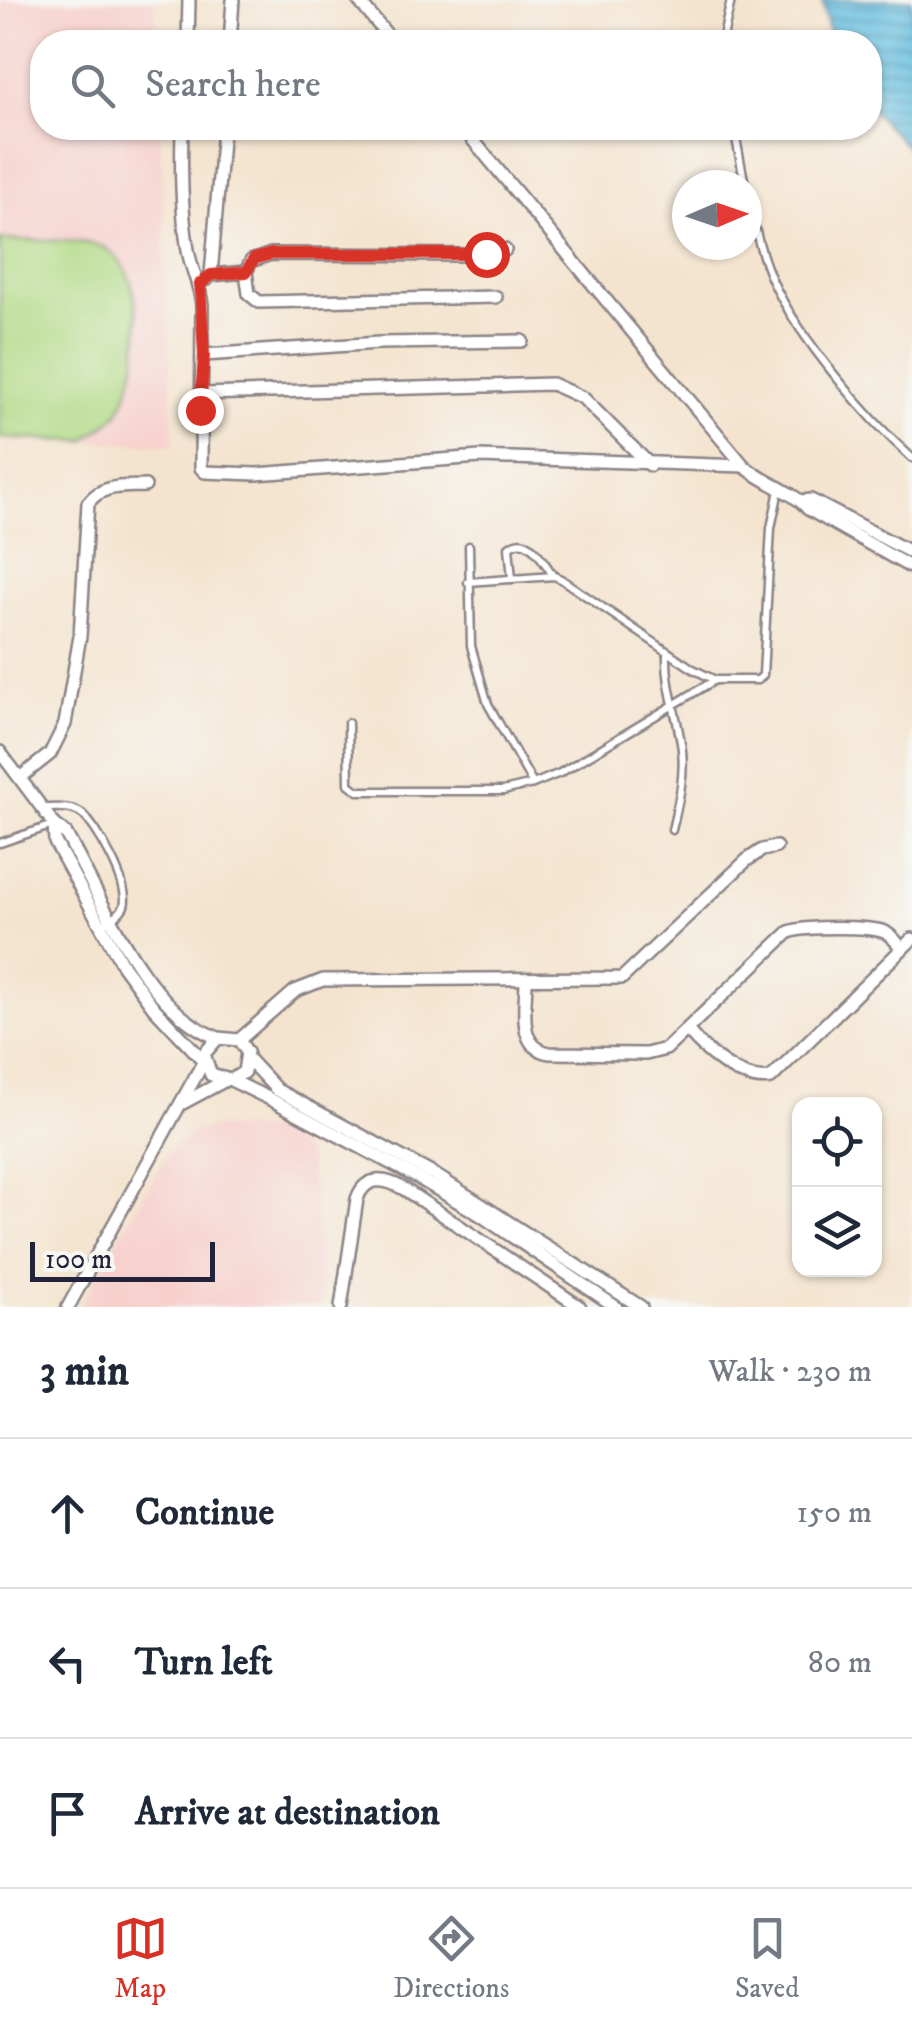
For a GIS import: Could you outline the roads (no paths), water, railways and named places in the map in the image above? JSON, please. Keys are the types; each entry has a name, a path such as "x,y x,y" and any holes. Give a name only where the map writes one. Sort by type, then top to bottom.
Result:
{"street":[{"path":"188,0 188,30"},
{"path":"231,30 232,0"},
{"path":"358,0 383,30"},
{"path":"182,140 184,218 190,262 200,284 204,355 201,468 206,472 256,474 480,457 744,466"},
{"path":"211,275 222,140"},
{"path":"473,140 744,466 802,501 808,509 912,568"},
{"path":"496,297 259,302 249,294 246,272 254,259 271,254 477,255 506,250"},
{"path":"200,284 211,275 246,272"},
{"path":"204,355 378,343 522,341"},
{"path":"202,394 552,384 583,398 650,464"},
{"path":"21,777 50,754 65,724 78,650 88,503 96,492 106,488 144,486"},
{"path":"802,501 811,500 912,553"},
{"path":"0,752 54,824 66,834 158,994 190,1025 218,1038 238,1040 294,990 323,980 622,978 747,860 762,850 776,848"},
{"path":"54,824 54,842 123,966 154,1008 204,1062 210,1075 228,1080 434,1188 616,1307"},
{"path":"526,980 530,1046 543,1053 656,1053 674,1044 781,938 796,929 876,930 892,937 902,948"},
{"path":"688,1031 711,1056 754,1078 771,1078 912,939"},
{"path":"68,1307 204,1062 207,1047 218,1038"},
{"path":"238,1040 248,1059 278,1090 435,1176 641,1307"},
{"path":"180,1105 244,1072 248,1059"},
{"path":"341,1307 357,1199 370,1181 383,1180 397,1185 580,1307"}],"lane":[{"path":"725,30 731,0"},
{"path":"736,140 742,170"},
{"path":"762,251 774,284 800,327 865,409 912,458"},
{"path":"512,579 509,547 522,540 554,576 584,592 667,654 715,680 751,682 763,675 771,528 779,490"},
{"path":"469,546 468,624 481,684 488,704 533,784"},
{"path":"468,582 554,576"},
{"path":"667,654 666,677 682,748 683,771 672,830"},
{"path":"348,723 349,784 358,791 503,791 560,773 715,680"},
{"path":"42,808 73,809 94,826 112,859 126,900 113,919 100,925"},
{"path":"0,842 54,824"}],"water":[{"path":"822,0 912,0 912,152 882,121 882,30 829,30"}]}
